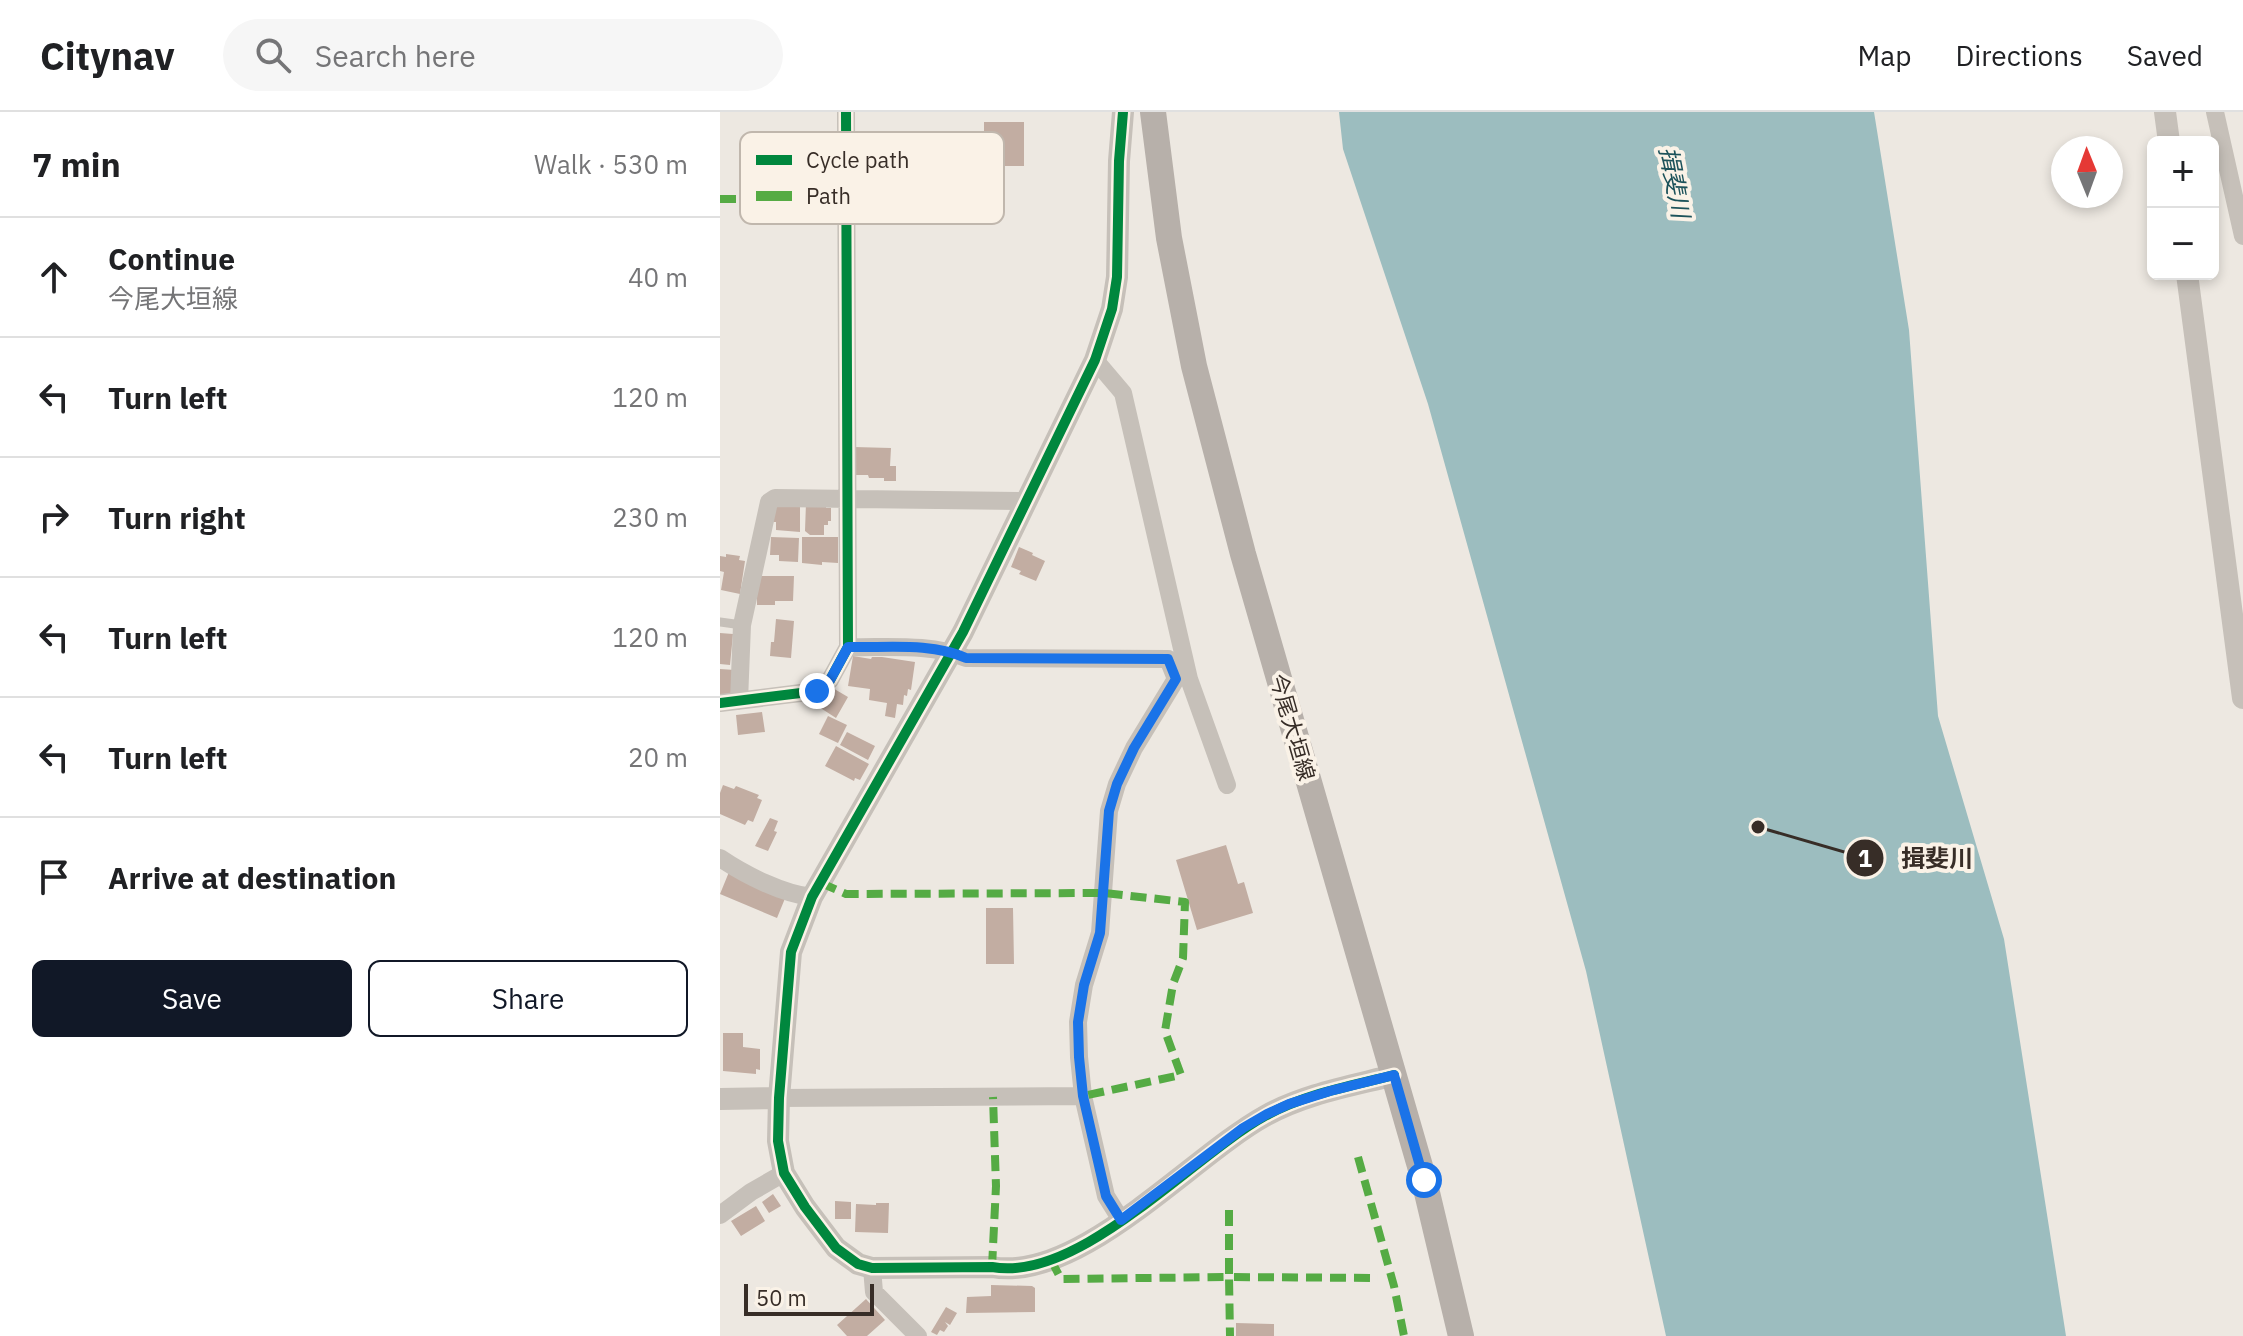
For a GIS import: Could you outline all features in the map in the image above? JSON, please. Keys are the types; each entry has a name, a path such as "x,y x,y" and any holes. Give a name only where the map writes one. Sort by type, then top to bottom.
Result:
{"main road":[{"name":"今尾大垣線","path":"1153,112 1169,238 1194,366 1246,567 1424,1180 1461,1336"}],"street":[{"path":"1123,112 1117,277 1112,309 1095,360 953,652 812,897 791,952 779,1098 778,1141 784,1173 836,1248 858,1264 872,1268 992,1267 1006,1270 1051,1260 1083,1246 1243,1128 1267,1114 1330,1091 1394,1075"},
{"path":"2165,112 2168,136"},
{"path":"2215,112 2243,236"},
{"path":"720,703 817,691 830,680 848,647 846,224"},
{"path":"2188,280 2243,698"},
{"path":"1095,360 1123,393 1189,679 1227,785"},
{"path":"739,701 742,625 769,502 775,498 1026,501"},
{"path":"848,647 932,649 953,652 966,658 1168,659 1176,679 1134,748 1117,784 1109,811 1100,933 1084,985 1078,1022 1083,1096 1106,1196 1121,1220"},
{"path":"720,858 736,869 786,891 812,897"},
{"path":"720,1099 1083,1096"},
{"path":"720,1215 784,1173"},
{"path":"872,1268 874,1292 918,1336"}],"lane":[{"path":"720,622 742,625"}],"water":[{"name":"揖斐川","path":"1339,112 1874,112 1909,330 1938,716 2004,939 2066,1336 1666,1336 1586,971 1428,404 1343,149"}],"building":[{"path":"984,122 1024,122 1024,166 1004,166 1004,132 984,132"},
{"path":"854,447 891,448 890,466 896,466 896,481 854,475"},
{"path":"776,501 800,507 800,532 776,530 776,522 771,522 771,510 776,510"},
{"path":"806,503 826,503 826,508 831,508 831,521 824,525 824,535 810,535 805,531"},
{"path":"771,537 799,538 798,562 779,561 779,555 770,555"},
{"path":"802,537 838,537 838,563 802,563"},
{"path":"1019,547 1045,561 1036,581 1011,567"},
{"path":"726,554 740,556 739,560 745,561 740,594 721,590 724,572 720,571 720,556 726,557"},
{"path":"757,576 794,576 793,601 757,605"},
{"path":"776,619 794,621 791,658 770,656"},
{"path":"720,633 733,634 730,665 720,664"},
{"path":"853,656 915,662 911,690 908,689 907,696 904,695 903,705 897,704 895,718 885,716 887,703 869,700 870,689 848,686"},
{"path":"720,669 735,670 732,695 720,694"},
{"path":"831,687 848,697 836,718 819,707"},
{"path":"762,712 765,732 738,735 736,715"},
{"path":"828,716 847,725 838,743 819,734"},
{"path":"847,732 875,746 868,760 840,745"},
{"path":"836,746 869,764 860,780 855,778 854,781 825,766"},
{"path":"723,785 734,789 736,786 759,795 757,798 762,800 753,822 748,820 745,825 720,814"},
{"path":"770,818 778,821 774,831 777,832 768,851 755,846"},
{"path":"1226,845 1238,884 1244,882 1253,913 1197,930 1176,860"},
{"path":"729,872 786,896 777,918 720,894"},
{"path":"986,908 1013,908 1014,964 986,964"},
{"path":"723,1033 743,1033 743,1047 760,1049 760,1070 756,1069 756,1074 723,1071"},
{"path":"773,1194 781,1206 769,1213 762,1202"},
{"path":"835,1201 851,1202 851,1219 835,1219"},
{"path":"889,1203 888,1233 855,1232 856,1204"},
{"path":"756,1206 765,1221 741,1236 731,1221"},
{"path":"991,1285 1032,1286 1035,1288 1035,1312 966,1313 967,1297 991,1296"},
{"path":"866,1299 885,1320 867,1336 847,1336 837,1325"},
{"path":"946,1307 957,1313 950,1325 945,1322 948,1326 944,1332 940,1330 937,1335 931,1332"},
{"path":"1236,1323 1274,1324 1274,1336 1236,1336"}],"marked path":[{"path":"720,199 740,199"},
{"path":"821,883 846,894 1104,893 1185,902 1183,958 1173,984 1165,1031 1181,1075 1083,1096"},
{"path":"992,1267 996,1186 993,1097"},
{"path":"1358,1157 1394,1286 1404,1336"},
{"path":"1229,1210 1229,1277 1378,1278"},
{"path":"1051,1260 1061,1279 1229,1277 1230,1336"}],"cycle path":[{"path":"846,112 846,132"},
{"path":"1123,112 1117,277 1112,309 1095,360 963,632 812,897 791,952 779,1098 778,1141 784,1173 836,1248 858,1264 872,1268 1026,1267 1061,1256 1097,1237 1236,1135 1280,1108 1312,1096 1394,1075"},
{"path":"720,703 817,691 830,680 848,647 846,224"}],"place":[{"name":"揖斐川","path":"1758,827"}],"route":[{"path":"817,691 830,680 848,647 932,649 953,652 966,658 1168,659 1176,679 1134,748 1117,784 1109,811 1100,933 1084,985 1078,1022 1083,1096 1106,1196 1121,1220 1243,1128 1267,1114 1330,1091 1394,1075 1424,1180"}]}
